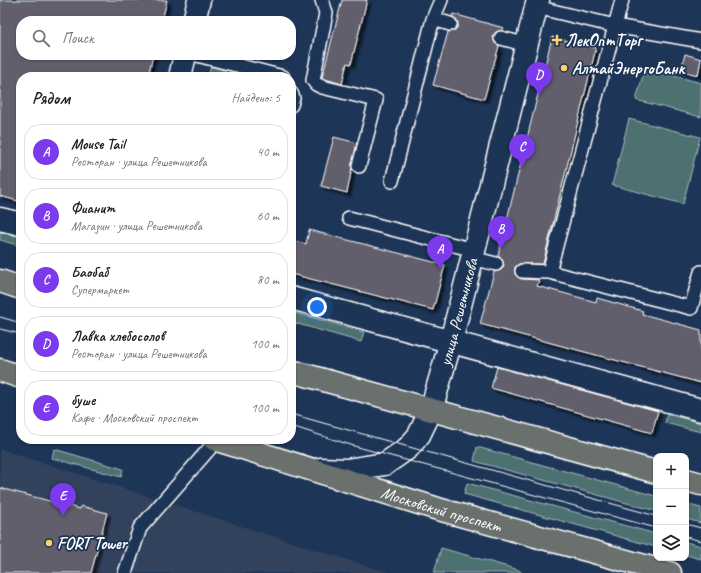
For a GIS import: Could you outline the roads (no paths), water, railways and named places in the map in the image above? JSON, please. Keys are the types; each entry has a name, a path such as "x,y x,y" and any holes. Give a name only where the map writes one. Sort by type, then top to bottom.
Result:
{"main road":[{"path":"0,281 16,286"},
{"path":"296,372 653,471"},
{"name":"Московский проспект","path":"229,444 438,509 670,573"},
{"path":"689,481 701,484"}],"street":[{"path":"195,16 199,0"},
{"name":"улица Решетникова","path":"311,469 346,470 385,464 408,448 419,435 431,410 451,341 537,3"},
{"path":"181,72 184,60"},
{"path":"0,219 16,223"},
{"path":"296,299 701,410"}],"lane":[{"path":"322,0 326,14 313,80 316,84 322,87 376,100 359,166"},
{"path":"392,181 433,19 441,0"},
{"path":"549,272 622,0"},
{"path":"537,3 615,26 701,41"},
{"path":"433,19 450,24"},
{"path":"501,38 527,45"},
{"path":"217,60 263,72"},
{"path":"349,218 473,254 496,264"},
{"path":"522,271 549,272 696,309 701,272"},
{"path":"125,573 140,528 213,444"}],"tram line":[{"path":"0,317 16,322"},
{"path":"0,329 16,333"},
{"path":"296,415 653,515"},
{"path":"296,428 354,446 653,527"},
{"path":"689,525 701,528"},
{"path":"689,538 701,541"}],"place":[{"name":"ЛекОптТорг","path":"557,40"},
{"name":"АлтайЭнергоБанк","path":"564,68"},
{"name":"Лавка хлебосолов","path":"539,95"},
{"name":"Баобаб","path":"522,167"},
{"name":"Фианит","path":"501,249"},
{"name":"Mouse Tail","path":"440,269"},
{"name":"буше","path":"63,516"},
{"name":"FORT Tower","path":"49,543"}]}
